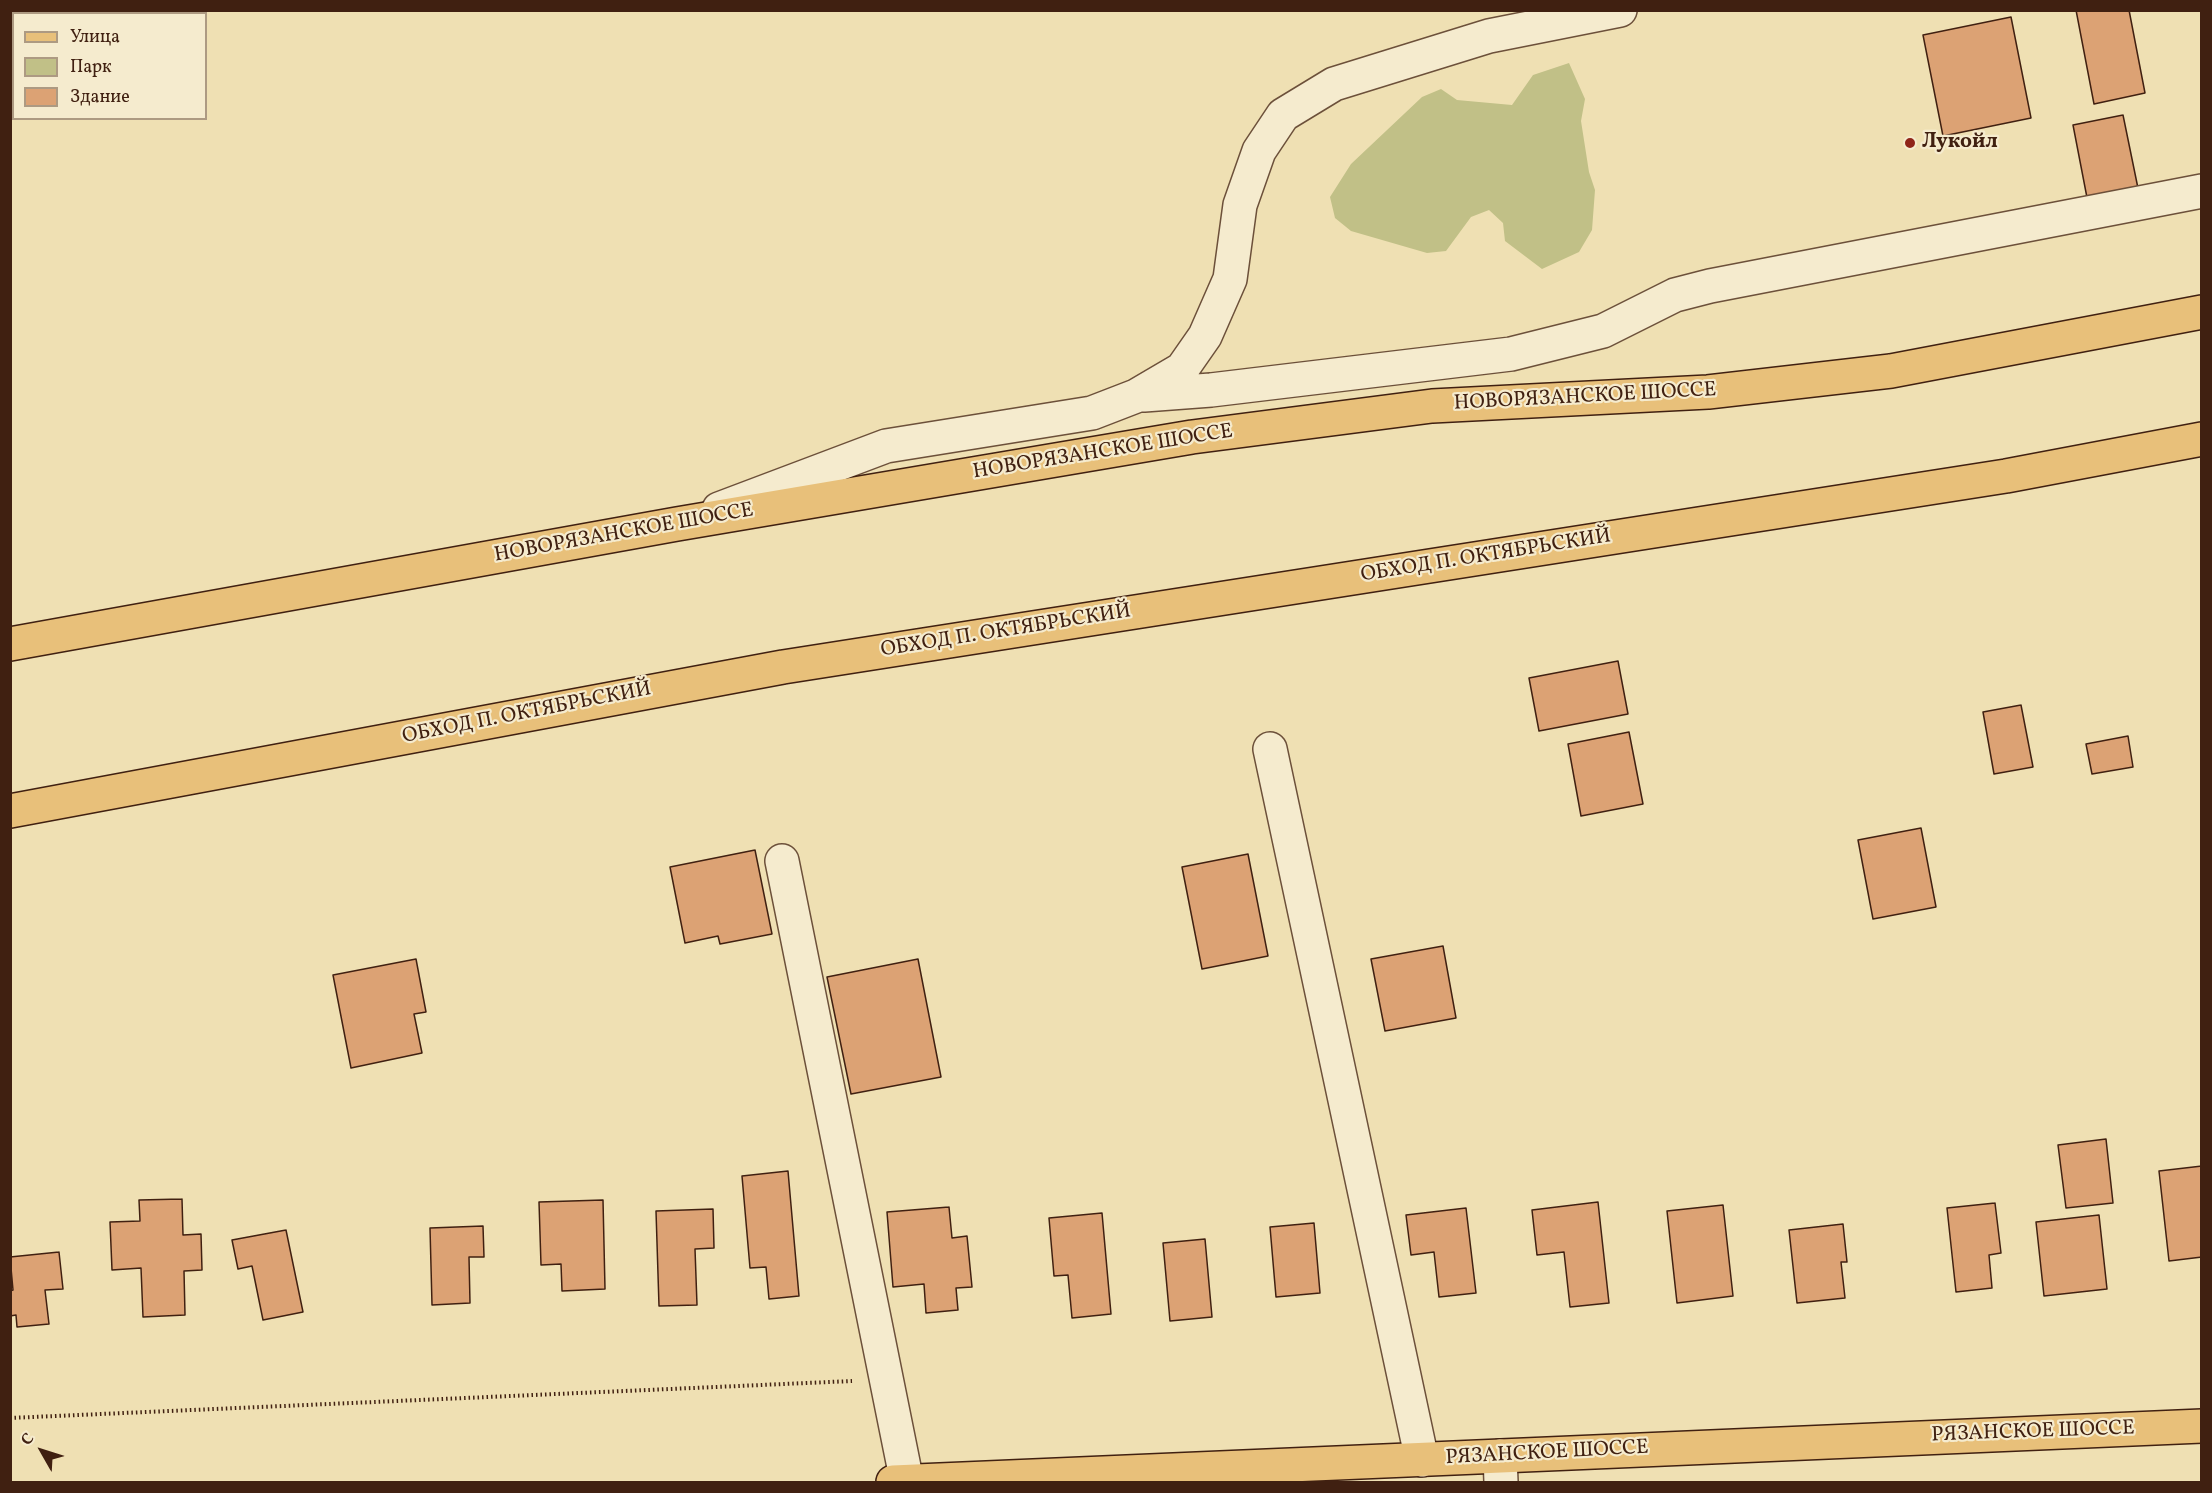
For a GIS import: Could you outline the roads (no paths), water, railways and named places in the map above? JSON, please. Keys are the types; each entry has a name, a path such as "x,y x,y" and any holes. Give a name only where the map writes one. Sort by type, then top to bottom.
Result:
{"main road":[{"name":"НОВОРЯЗАНСКОЕ ШОССЕ","path":"10,644 677,524 1240,430 1432,406 1708,392 1892,371 2202,312"},
{"name":"ОБХОД П. ОКТЯБРЬСКИЙ","path":"10,811 783,667 2006,476 2202,439"},
{"path":"10,638 49,637"},
{"name":"РЯЗАНСКОЕ ШОССЕ","path":"893,1482 1117,1477 1422,1460 1501,1469 2202,1426"}],"street":[{"path":"677,524 886,446 1092,412 1136,396 1182,369 1205,336 1230,279 1240,205 1259,151 1283,115 1334,84 1478,40 1620,10"},
{"path":"1136,396 1211,390 1511,354 1603,332 1675,295 1710,286 2202,191"},
{"path":"1270,749 1422,1460"},
{"path":"782,861 907,1482"}],"place":[{"name":"Лукойл","path":"1910,143"}]}
